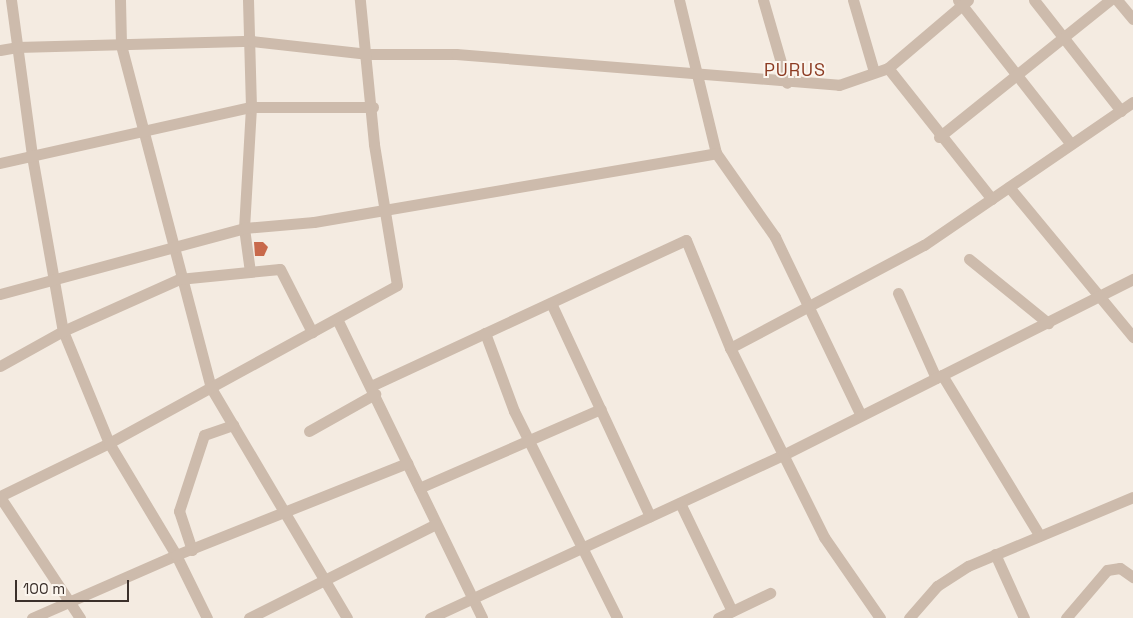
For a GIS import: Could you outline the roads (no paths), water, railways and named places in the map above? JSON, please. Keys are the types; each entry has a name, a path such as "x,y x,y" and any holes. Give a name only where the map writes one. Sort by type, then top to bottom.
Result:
{"street":[{"path":"11,0 32,156 52,281 64,331 109,443 176,555 207,618"},
{"path":"120,0 122,46 146,131 174,248 179,279 210,388 348,618"},
{"path":"248,0 252,42 251,107 244,228 250,272"},
{"path":"80,618 0,496 109,443 397,286 384,210 368,54 360,0"},
{"path":"679,0 700,76 716,153 775,237 860,414"},
{"path":"763,0 787,83"},
{"path":"853,0 874,72"},
{"path":"1034,0 1121,111"},
{"path":"939,137 1110,0"},
{"path":"1117,0 1133,19"},
{"path":"0,50 17,47 252,42 368,54 456,54 700,76 838,85 888,68 963,2 1016,75 1071,144"},
{"path":"888,68 939,137 992,199"},
{"path":"730,348 924,245 1133,102"},
{"path":"0,163 251,107 373,108"},
{"path":"0,294 244,228 384,210 716,153"},
{"path":"1009,187 1101,295 1133,337"},
{"path":"308,431 373,390 485,333 686,240 730,348 785,454 824,537 880,618"},
{"path":"969,258 1048,323"},
{"path":"0,366 64,331 179,279 280,269 312,332"},
{"path":"430,618 785,454 860,414 1048,323 1133,279"},
{"path":"898,293 939,376 1040,536"},
{"path":"551,303 650,516"},
{"path":"337,318 482,618"},
{"path":"485,333 514,411 532,440 617,618"},
{"path":"419,488 532,440 601,408"},
{"path":"192,550 179,512 204,435 233,425"},
{"path":"32,618 176,555 407,463"},
{"path":"909,618 952,575 995,554 1133,497"},
{"path":"680,503 732,611"},
{"path":"249,618 436,524"},
{"path":"995,554 1024,618"},
{"path":"1066,618 1107,570 1120,568 1133,577"},
{"path":"718,618 770,593"}],"district":[{"name":"PURUS","path":"795,70"}]}
